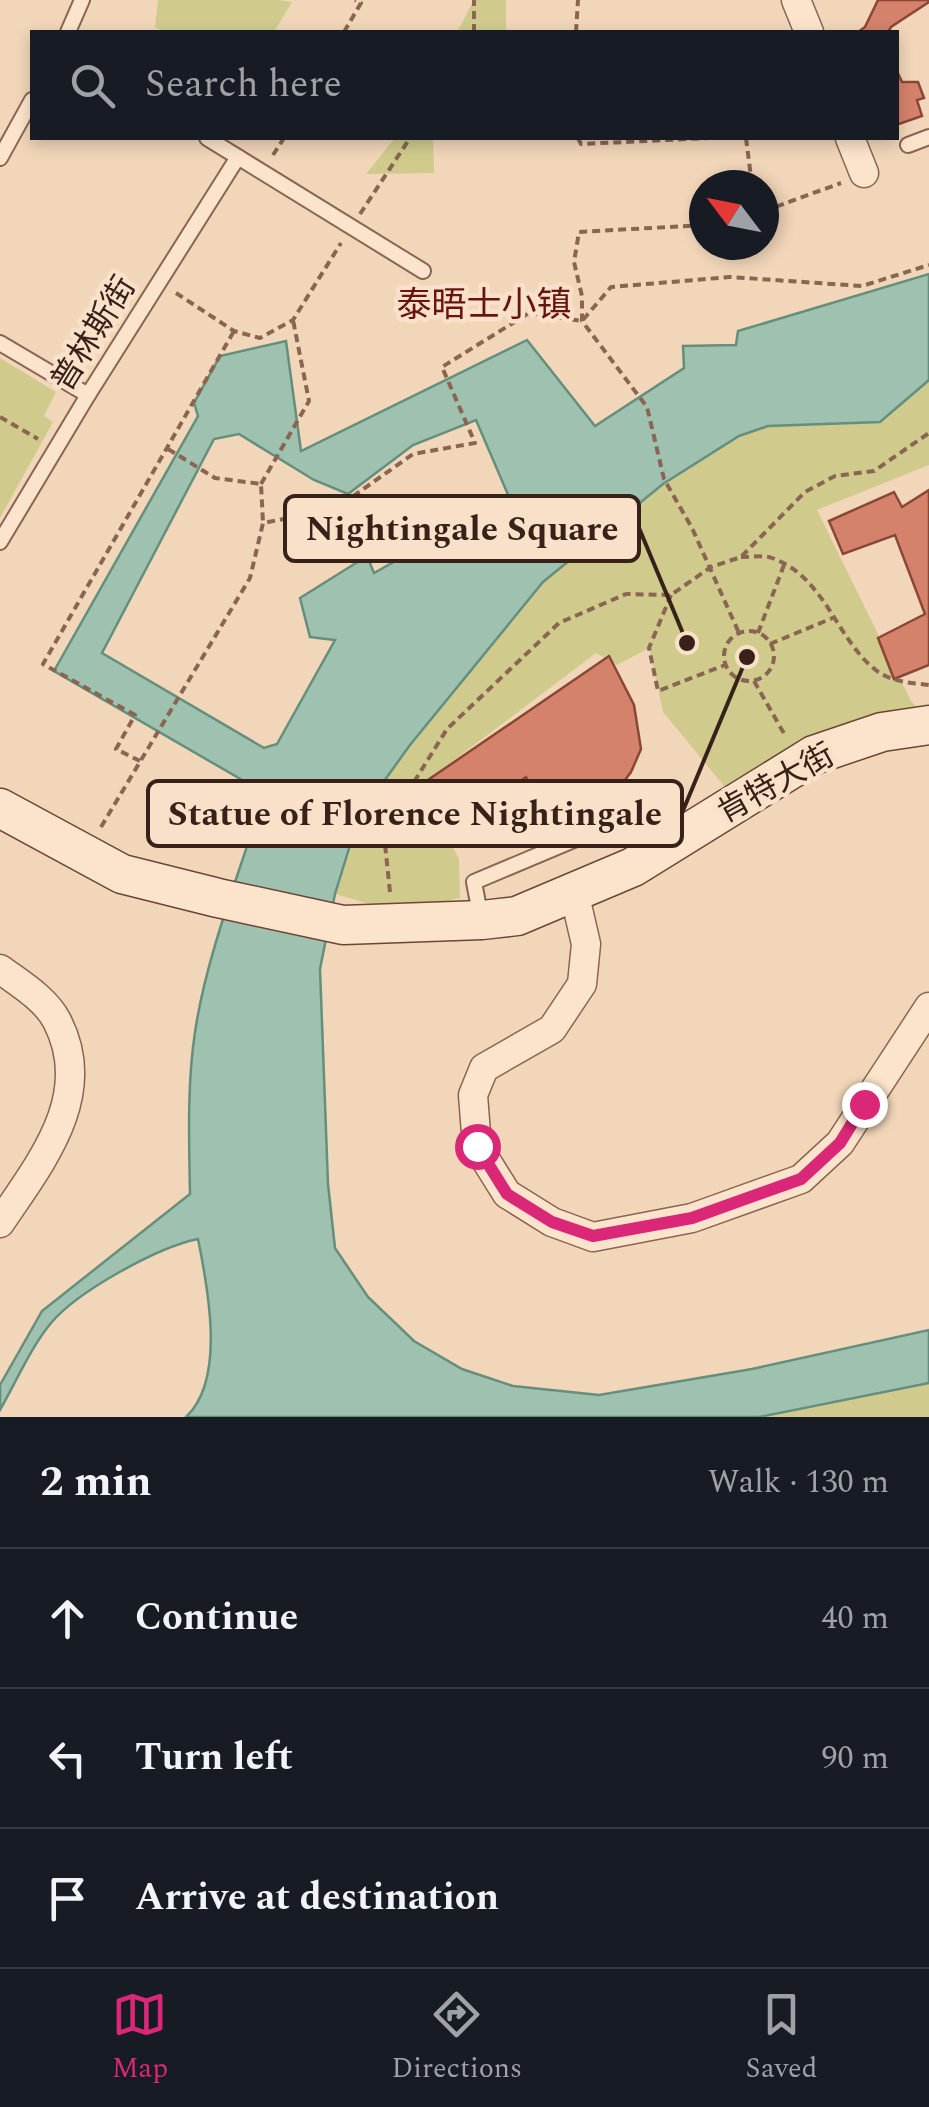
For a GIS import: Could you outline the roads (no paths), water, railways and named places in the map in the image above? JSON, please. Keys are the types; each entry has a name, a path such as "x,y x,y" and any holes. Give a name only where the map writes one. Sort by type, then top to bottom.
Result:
{"street":[{"path":"796,0 808,30"},
{"path":"851,140 864,173"},
{"name":"肯特大街","path":"0,808 122,874 218,898 343,925 482,920 517,916 633,867 814,756 882,732 929,725"},
{"path":"574,892 586,944 582,984 552,1030 484,1068 474,1095 477,1146 507,1194 552,1222 593,1236 692,1218 801,1179 840,1143 929,1007"},
{"path":"0,969 32,993 56,1019 73,1071 56,1138 0,1224"}],"lane":[{"path":"69,30 82,0"},
{"path":"0,158 30,104"},
{"path":"908,145 929,137"},
{"path":"211,140 423,271"},
{"name":"普林斯街","path":"0,542 238,157"},
{"path":"0,343 88,395"},
{"path":"482,920 474,882 657,805"}],"place":[{"name":"Nightingale Square","path":"687,643"},
{"name":"Statue of Florence Nightingale","path":"747,657"}],"district":[{"name":"泰晤士小镇","path":"484,305"}]}
